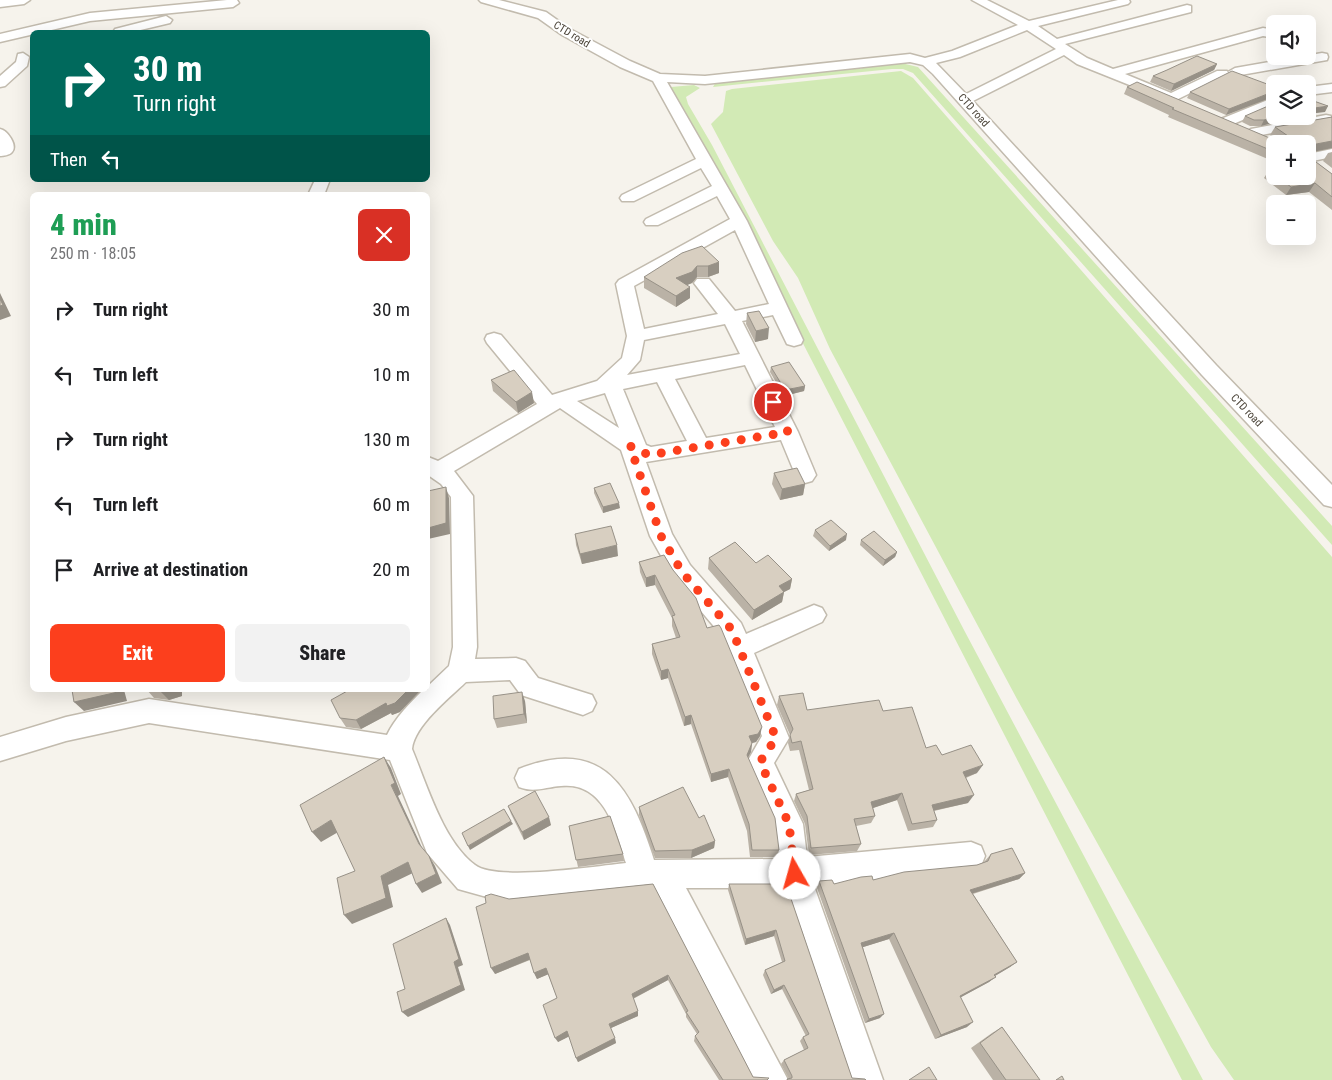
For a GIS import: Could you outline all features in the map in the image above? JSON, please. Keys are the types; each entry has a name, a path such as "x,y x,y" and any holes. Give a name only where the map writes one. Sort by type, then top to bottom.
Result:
{"street":[{"path":"0,3 24,0"},
{"path":"127,30 246,0"},
{"name":"CTD road","path":"485,0 542,15 566,32 625,64 658,78 705,80 910,58 927,62 964,100 1209,370 1332,499"},
{"path":"978,0 1028,25 1082,61 1190,106"},
{"path":"994,8 1011,0"},
{"path":"927,62 936,57 955,54 1028,25 1124,2"},
{"path":"34,30 90,17 233,3"},
{"path":"964,100 1021,70 1059,46 1187,10"},
{"path":"0,38 30,31"},
{"path":"1114,73 1266,32"},
{"path":"1316,52 1327,60"},
{"path":"0,63 28,56"},
{"path":"0,82 28,56"},
{"path":"1172,98 1228,73 1327,60"},
{"path":"658,78 695,161 720,188 739,221 794,340"},
{"path":"1316,90 1332,88"},
{"path":"1266,104 1221,120 1266,140"},
{"path":"1251,134 1306,121 1326,119"},
{"path":"0,133 6,144 6,150 0,152"},
{"path":"1316,159 1332,153"},
{"path":"628,198 695,161"},
{"path":"1316,166 1325,172"},
{"path":"652,222 720,188"},
{"path":"607,385 631,360 636,336 625,284 739,221"},
{"path":"704,282 731,318 788,432 805,475"},
{"path":"636,336 779,308"},
{"path":"494,340 511,373 554,402 649,455 788,432"},
{"path":"432,468 554,402 607,385 751,358"},
{"path":"663,374 700,446"},
{"path":"607,385 634,448 661,536 682,572 732,630 776,738 760,762 789,824 795,874 866,1080"},
{"path":"0,749 66,729 149,711 372,746 400,742 421,709 460,671 465,647 462,496 449,478 432,468"},
{"path":"740,648 814,614"},
{"path":"460,671 516,669 530,687 583,703"},
{"path":"400,742 437,843 468,879 512,889 654,875 795,874 971,856"},
{"path":"529,778 568,772 584,774 606,788 622,810 654,875 771,1080"}],"green space":[{"path":"897,62 918,67 1332,526 1332,545 913,73 903,69 892,69 713,87 716,82 858,67 860,69 871,65"},
{"path":"901,71 913,78 1332,557 1332,1080 1234,1080 1211,1047 1017,699 830,349 798,278 773,241 711,124 723,112 726,91 732,89"},
{"path":"694,85 700,88 686,97 688,104 712,145 964,630 1203,1080 1182,1080 671,87"}],"building":[{"path":"1197,56 1217,64 1174,84 1153,76 1167,70"},
{"path":"1232,71 1266,84 1266,95 1229,109 1190,92"},
{"path":"1137,82 1266,137 1266,148 1172,109 1174,108 1127,87"},
{"path":"1316,102 1328,106 1316,108"},
{"path":"1266,107 1266,119 1254,120 1245,116"},
{"path":"1332,117 1332,141 1316,144 1316,135 1287,135 1275,127 1316,125 1316,120"},
{"path":"1316,162 1332,174 1332,197 1316,184"},
{"path":"702,246 719,262 708,266 697,266 692,272 676,278 690,287 676,296 644,277 682,253"},
{"path":"759,311 769,328 756,331 747,313"},
{"path":"789,362 805,386 785,390 771,367"},
{"path":"514,370 532,392 516,402 491,380"},
{"path":"797,468 805,484 782,489 774,473"},
{"path":"610,483 619,503 603,507 594,488"},
{"path":"446,487 446,523 430,527 430,491"},
{"path":"831,520 847,534 830,546 815,530"},
{"path":"611,526 617,545 580,554 575,534"},
{"path":"874,531 897,552 885,560 861,540"},
{"path":"735,542 756,563 768,555 792,579 779,586 784,592 754,610 709,558"},
{"path":"664,555 673,570 696,598 707,628 719,625 721,628 762,727 758,734 749,736 752,743 747,755 775,818 779,850 752,850 749,824 729,769 711,774 691,715 685,717 668,669 661,671 652,644 680,637 672,616 675,615 655,575 646,578 639,562"},
{"path":"72,692 118,692 74,702"},
{"path":"345,692 406,692 395,703 387,706 386,703 356,720 340,718 331,700"},
{"path":"522,692 524,714 494,719 493,696"},
{"path":"803,693 807,710 879,700 883,711 912,707 926,748 936,745 942,755 971,745 983,765 963,772 974,795 932,805 937,820 912,824 902,793 871,802 875,816 854,819 861,844 811,848 807,816 796,794 813,789 801,741 792,743 790,735 793,729 779,696"},
{"path":"384,757 395,783 391,785 419,844 429,856 436,874 416,884 408,862 381,876 386,898 344,915 337,878 355,871 331,820 312,832 300,805"},
{"path":"683,787 699,818 704,815 715,841 692,850 655,851 639,807"},
{"path":"535,791 549,817 522,832 508,806"},
{"path":"504,809 511,821 468,846 462,833"},
{"path":"610,816 623,854 576,860 569,826"},
{"path":"1012,848 1025,873 970,890 1017,962 994,975 996,977 960,996 973,1022 941,1035 894,933 861,943 884,1014 869,1019 819,881 832,880 834,884 861,877 872,876 873,880 904,872 977,865 988,861 991,854"},
{"path":"653,884 753,1077 769,1078 767,1080 723,1080 695,1036 699,1032 686,1012 688,1011 668,975 632,994 638,1011 609,1024 615,1038 576,1058 567,1031 555,1038 543,1005 557,998 546,968 534,973 528,953 491,968 476,907 486,903 485,896 491,894 509,899"},
{"path":"729,884 786,884 852,1078 866,1080 787,1079 792,1078 792,1076 784,1060 808,1048 803,1037 809,1034 784,985 774,990 765,970 785,961 776,930 746,939"},
{"path":"446,918 459,959 454,962 461,985 402,1012 397,992 405,989 393,944"},
{"path":"1002,1027 1040,1080 1006,1080 980,1043"},
{"path":"929,1067 937,1080 909,1080"},
{"path":"1062,1076 1064,1080 1056,1080"}],"route":[{"path":"773,402 788,432 649,455 630,446 661,536 669,552 682,572 732,630 776,738 760,762 789,824 795,874"}]}
